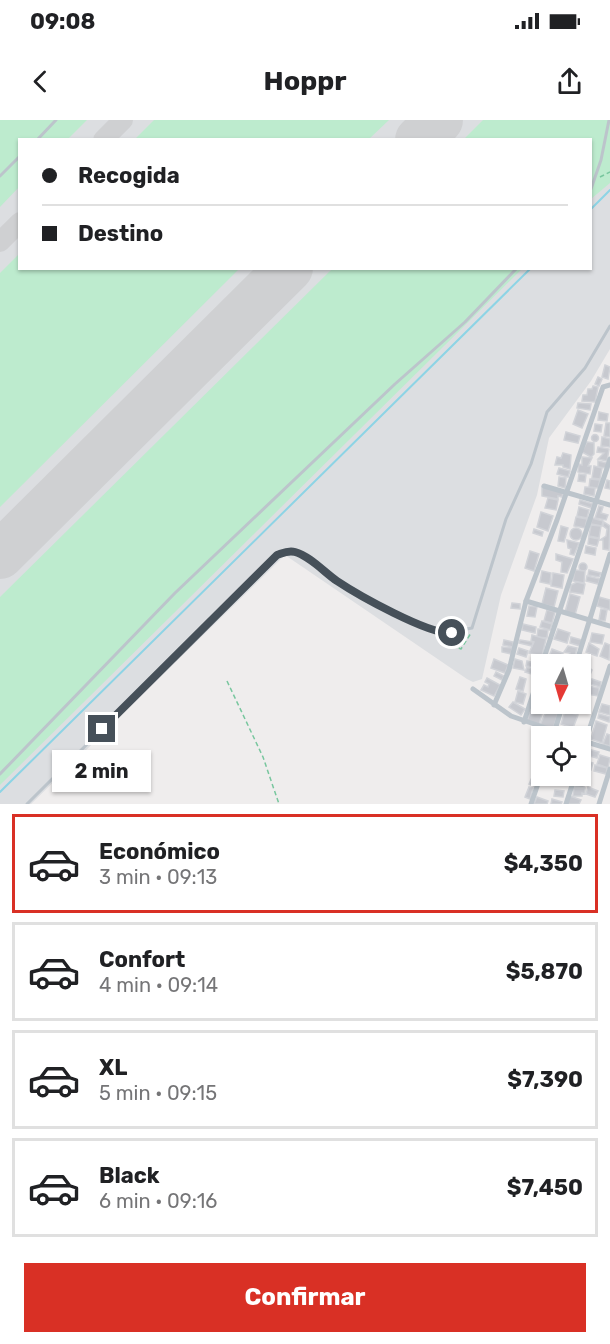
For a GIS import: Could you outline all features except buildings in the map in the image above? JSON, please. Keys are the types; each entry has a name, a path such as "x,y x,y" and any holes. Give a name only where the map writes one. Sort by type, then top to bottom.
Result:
{"street":[{"path":"494,705 509,670 526,601 607,385"},
{"path":"545,654 610,459"},
{"path":"544,486 610,505"},
{"path":"579,654 610,554"},
{"path":"526,601 610,626"},
{"path":"588,726 610,666"},
{"path":"473,689 494,705 534,726"},
{"path":"524,722 531,700"},
{"path":"591,743 610,749"},
{"path":"599,804 610,769"},
{"path":"531,804 537,786"},
{"path":"566,804 572,786"}],"lane":[{"path":"39,138 56,120"},
{"path":"592,187 596,180 609,120"},
{"path":"0,176 18,158"},
{"path":"0,774 175,593 395,384 465,322 515,270"},
{"path":"27,804 277,555 296,552 349,590 410,620 444,633 472,628 506,519 531,464 544,418 551,406 585,368 610,326"}],"path":[{"path":"596,180 610,172"},
{"path":"444,633 456,647 462,649 472,628"},
{"path":"227,681 263,757 279,804"}],"shaded area":[{"path":"0,120 610,120 610,349 591,381 549,438 537,495 501,595 482,679 473,682 467,679 285,555 31,804 0,804"}],"green space":[{"path":"0,120 87,120 69,138 18,138 18,188 0,207"},
{"path":"154,120 389,120 370,138 136,138"},
{"path":"483,120 610,120 610,183 592,198 592,138 465,138"},
{"path":"18,255 18,270 238,270 0,507 0,273"},
{"path":"331,270 521,270 0,785 0,597"}],"waterway":[{"path":"592,208 610,190"},
{"path":"0,792 529,270"}],"taxiway":[{"path":"105,138 123,120"},
{"path":"0,242 18,224"}],"runway":[{"path":"421,138 439,120"},
{"path":"0,555 287,270"}],"route":[{"path":"102,729 277,555 285,552 296,552 349,590 410,620 433,630 452,633"}]}
